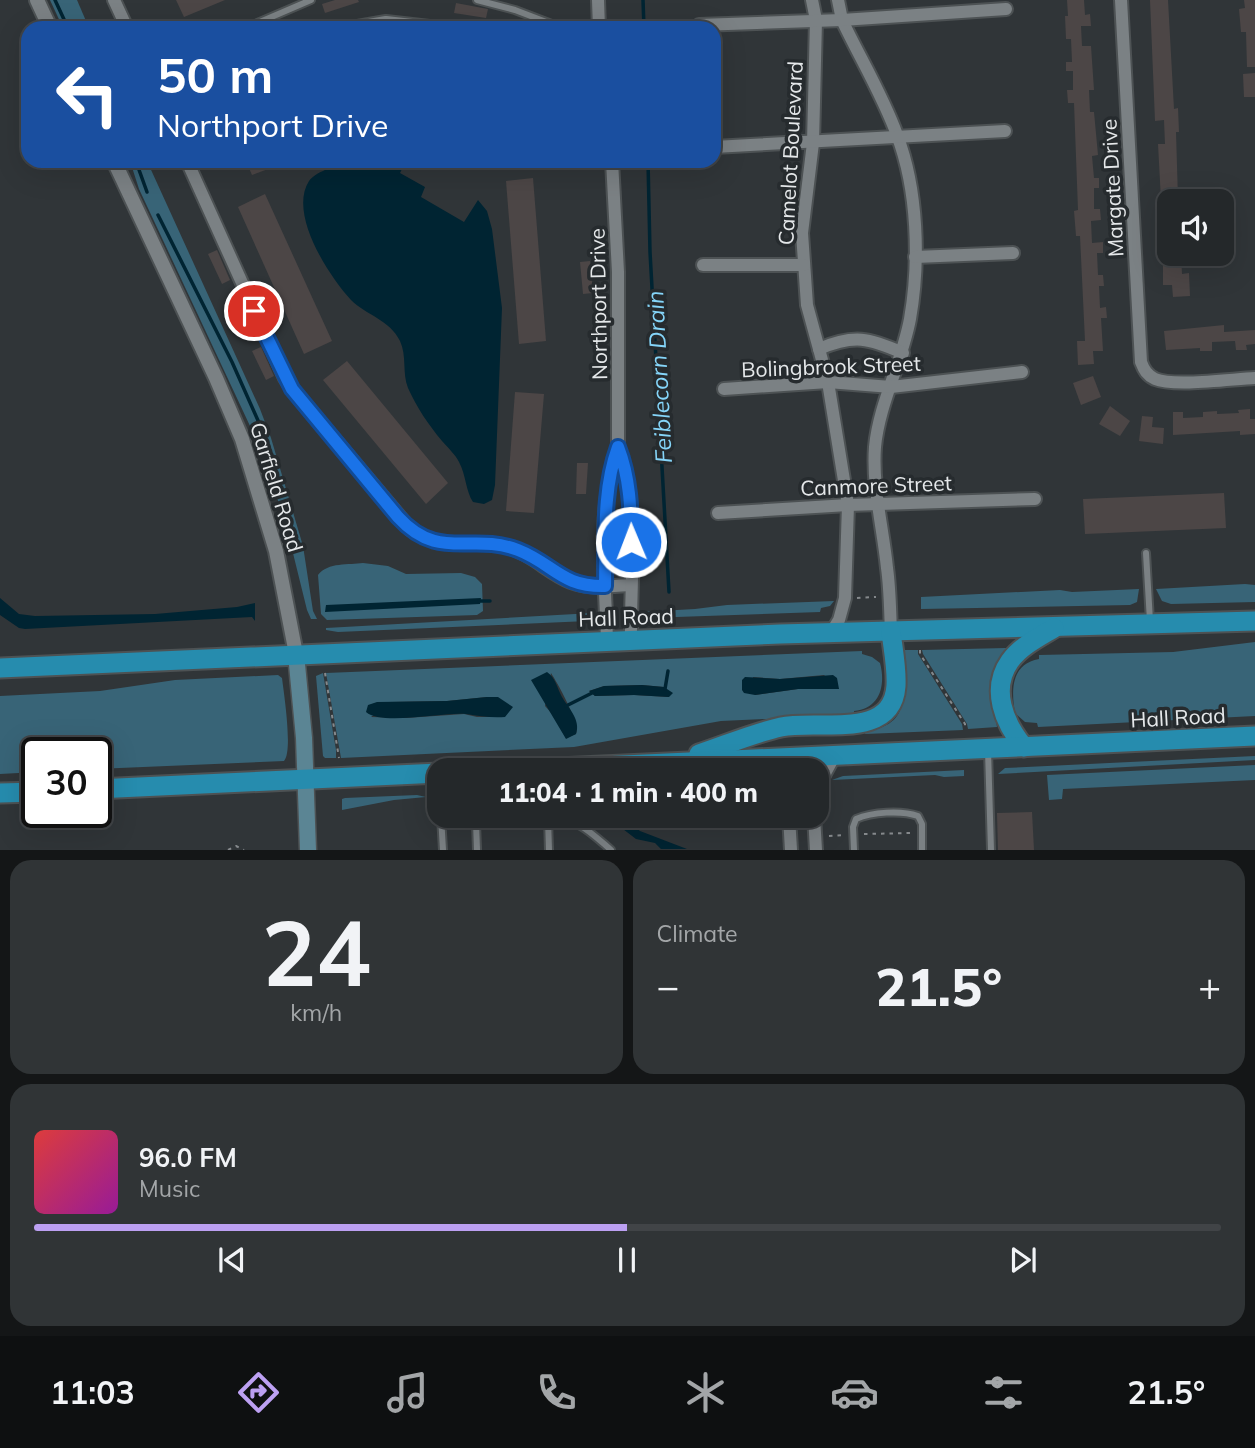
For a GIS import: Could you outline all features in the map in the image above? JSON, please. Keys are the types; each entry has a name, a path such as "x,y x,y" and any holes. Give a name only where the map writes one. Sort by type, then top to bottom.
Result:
{"highway":[{"name":"Hall Road","path":"0,668 607,640 1255,621"},
{"path":"1024,747 1014,735 1002,711 1001,682 1011,660 1026,645 1055,627"},
{"path":"687,758 783,726 872,721 889,707 894,696 896,685 891,632"},
{"name":"Hall Road","path":"813,758 1255,736"},
{"path":"112,788 427,774"},
{"path":"0,793 21,792"}],"main road":[{"name":"Garfield Road","path":"296,654 306,779 308,849"}],"street":[{"path":"37,0 47,21"},
{"path":"114,0 124,21"},
{"path":"598,0 599,21"},
{"name":"Camelot Boulevard","path":"813,0 816,20 813,143 802,233 804,265 807,305 828,382 848,505 845,598 839,620 831,633"},
{"path":"838,0 842,20 898,136 912,190 915,215 911,316 903,353 875,445 891,632"},
{"name":"Margate Drive","path":"1121,0 1141,362 1146,373 1157,380 1171,382 1255,378"},
{"path":"721,24 842,20 1006,9"},
{"path":"721,147 1005,131"},
{"name":"Garfield Road","path":"117,168 242,439 276,551 296,654"},
{"path":"190,168 285,378 410,529 432,541 445,544 488,544 516,549 574,583 631,586"},
{"name":"Northport Drive","path":"612,168 618,272 618,447 626,469 630,494 631,640"},
{"path":"915,257 1013,253"},
{"path":"703,265 804,265"},
{"path":"819,349 836,342 864,338 903,353"},
{"name":"Bolingbrook Street","path":"724,389 828,382 891,387 1022,372"},
{"name":"Northport Drive","path":"607,640 607,501 610,469 618,447"},
{"name":"Canmore Street","path":"718,513 878,503 1035,499"},
{"path":"829,766 835,755"},
{"path":"790,828 791,849"},
{"path":"815,828 816,849"}],"lane":[{"path":"262,21 311,0"},
{"path":"477,0 544,21"},
{"path":"1146,553 1150,625"},
{"path":"988,748 991,849"},
{"path":"854,849 853,827 856,819 864,815 909,813 918,816 922,824 922,849"},
{"path":"549,849 548,819 564,818 586,827 611,849"},
{"path":"442,828 443,849"},
{"path":"476,828 477,849"}],"path":[{"path":"851,598 884,597"},
{"path":"920,650 965,724 965,730"},
{"path":"325,673 339,758"},
{"path":"859,835 913,833 913,841"},
{"path":"829,836 846,835"},
{"path":"228,849 236,846 244,849"}],"shaded area":[{"path":"50,0 77,0 86,21 60,21"},
{"path":"132,168 150,168 260,409 303,546 313,611 317,619 311,619 307,610 265,458 139,189"},
{"path":"330,168 402,168 400,173 425,187 421,197 464,222 478,200 487,211 492,229 502,308 495,485 492,500 484,504 473,502 457,459 427,422 411,395 406,382 402,347 396,334 351,300 332,276 314,244 307,227 304,195 309,181"},
{"path":"363,563 388,566 406,574 461,573 475,577 482,584 483,611 477,615 327,620 321,614 318,575 333,566"},
{"path":"1255,585 1255,602 1171,604 1162,601 1156,589"},
{"path":"1139,589 1137,602 1130,605 921,609 921,597"},
{"path":"0,598 19,614 35,616 155,614 255,603 255,621 252,617 25,629 0,615"},
{"path":"481,598 480,604 325,612 326,605"},
{"path":"834,601 830,606 821,608 820,612 647,618 646,614 641,612 727,605"},
{"path":"593,613 588,617 588,621 338,632 326,630 326,628"},
{"path":"1255,642 1255,716 1038,727 1037,723 1025,722 1015,713 1015,679 1023,666 1039,659 1039,655 1173,652"},
{"path":"1006,648 992,690 997,727 968,729 922,650"},
{"path":"905,650 918,650 963,730 865,734 866,731 883,727 894,720 900,711"},
{"path":"862,651 862,654 880,663 882,680 875,701 870,706 854,711 854,715 721,721 574,747 341,758 326,673","holes":["551,673 572,713 576,734 566,738 545,706","824,675 839,689 798,689 755,695 753,677 780,679","604,686 664,687 669,697 595,696 589,691","487,697 505,717 464,714 406,718 371,717 389,702"]},
{"path":"547,672 576,719 576,734 566,739 531,680"},
{"path":"323,673 336,758 323,756 316,676"},
{"path":"278,675 282,678 287,722 288,746 284,761 112,768 112,737 21,737 21,773 0,774 0,696 100,691 175,680"},
{"path":"833,675 837,678 839,689 798,689 755,695 742,690 742,680 745,677 780,679"},
{"path":"604,686 664,687 673,693 669,697 595,696 589,691"},
{"path":"498,697 513,707 505,717 455,714 385,718 366,712 368,705 377,702 447,701"},
{"path":"1255,756 1255,760 998,774 1005,768"},
{"path":"1255,765 1255,780 1063,789 1062,799 1049,800 1047,775"},
{"path":"964,770 964,776 832,780 843,776"},
{"path":"417,795 426,797 342,810 342,799 345,798"},
{"path":"622,828 637,828 687,849 661,849 655,843 636,839"}],"building":[{"path":"176,0 225,0 184,17"},
{"path":"335,0 359,2 325,13 322,4"},
{"path":"1067,0 1084,0 1085,15 1090,14 1091,26 1081,26 1082,46 1091,46 1094,90 1089,90 1090,112 1094,112 1098,155 1092,156 1094,178 1099,178 1099,188 1094,188 1094,209 1100,209 1101,220 1091,221 1092,243 1103,242 1103,253 1097,253 1098,275 1103,275 1104,286 1099,286 1100,308 1106,307 1107,318 1101,318 1103,351 1093,351 1094,364 1078,365 1077,341 1085,341 1080,236 1076,236 1074,211 1078,210 1074,103 1068,103 1067,90 1073,90 1073,71 1066,71 1066,62 1072,62 1071,39 1066,39"},
{"path":"1150,0 1168,0 1174,109 1178,108 1178,189 1160,189 1158,144 1165,144 1164,120 1155,121"},
{"path":"1244,0 1255,0 1255,67 1247,67 1246,32 1241,32 1239,9 1245,8"},
{"path":"456,3 488,9 486,18 454,13"},
{"path":"1255,73 1255,97 1244,97 1243,74"},
{"path":"249,168 271,168 252,175"},
{"path":"533,178 546,341 519,344 506,181"},
{"path":"265,194 332,341 304,354 238,207"},
{"path":"217,250 230,280 222,284 208,254"},
{"path":"590,261 593,293 583,294 580,262"},
{"path":"1163,266 1182,266 1182,274 1189,273 1190,296 1173,297 1172,285 1163,285"},
{"path":"1224,325 1224,332 1255,330 1255,344 1246,345 1247,350 1236,350 1235,341 1212,342 1212,351 1200,351 1200,348 1166,350 1164,331"},
{"path":"261,347 274,376 266,380 252,351"},
{"path":"347,361 448,483 426,504 323,380"},
{"path":"1093,376 1101,397 1081,405 1073,383"},
{"path":"515,392 544,394 534,513 506,511"},
{"path":"1110,406 1130,421 1120,436 1099,424"},
{"path":"1250,409 1250,419 1255,419 1255,434 1240,435 1240,431 1173,435 1173,412 1183,412 1183,418 1203,417 1203,412 1239,413 1238,410"},
{"path":"1142,416 1153,417 1152,427 1164,428 1163,444 1139,441"},
{"path":"577,463 588,463 586,494 576,494"},
{"path":"1224,493 1226,528 1085,534 1083,499"},
{"path":"1032,812 1034,850 998,850 997,813"}],"waterway":[{"path":"55,0 65,21"},
{"name":"Feiblecorn Drain","path":"643,0 644,21"},
{"path":"138,168 147,192"},
{"name":"Feiblecorn Drain","path":"648,168 650,252 669,592"},
{"path":"158,215 232,362 264,434"},
{"path":"271,455 280,485"},
{"path":"479,601 490,601"},
{"name":"Feiblecorn Drain","path":"665,689 668,671"},
{"name":"Feiblecorn Drain","path":"566,706 594,692"}],"route":[{"path":"254,311 292,389 398,517 421,537 445,544 488,544 516,549 574,583 593,587 605,586 607,501 610,469 618,447 626,469 630,494 631,542"}]}
